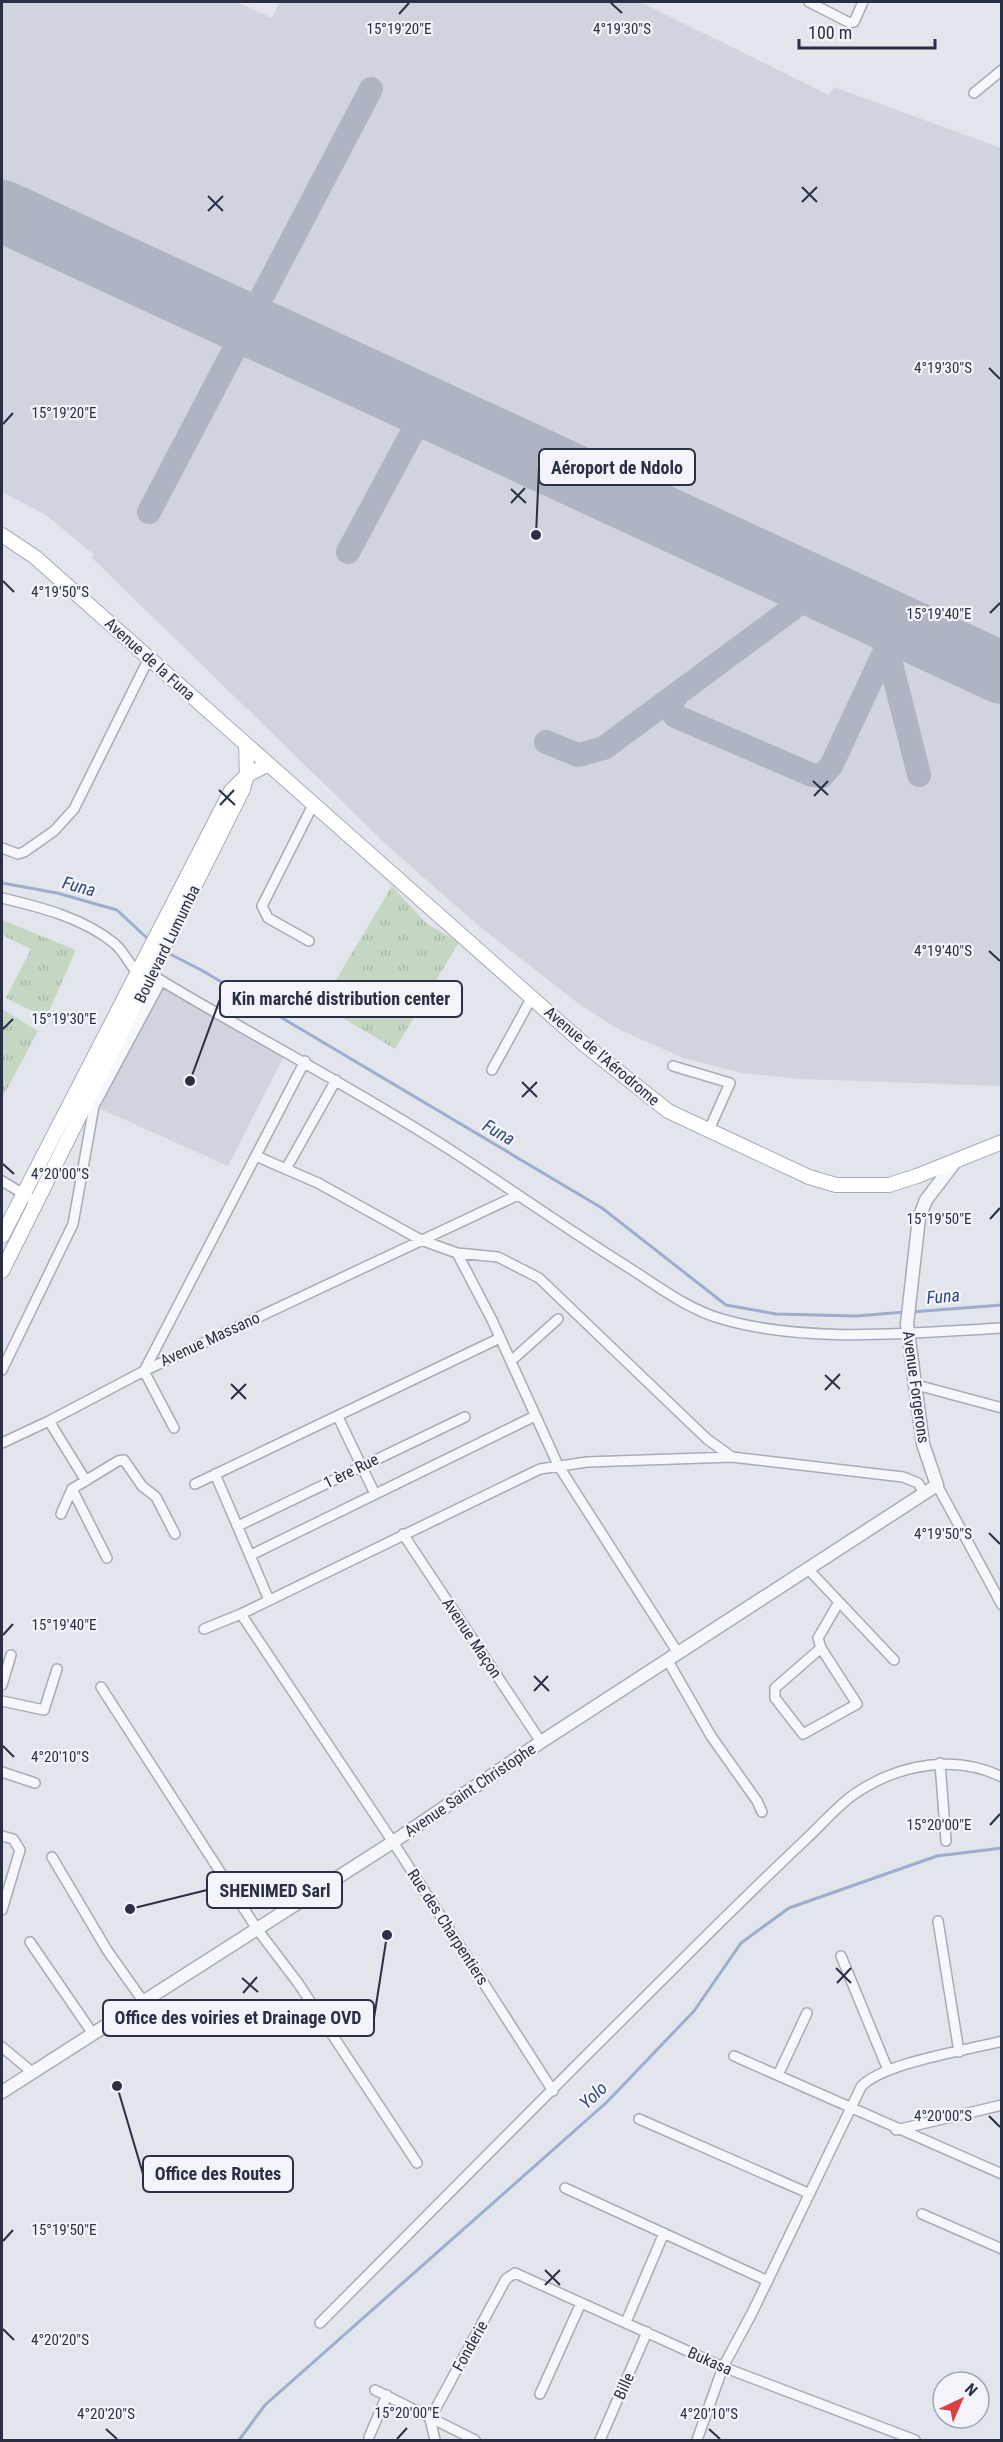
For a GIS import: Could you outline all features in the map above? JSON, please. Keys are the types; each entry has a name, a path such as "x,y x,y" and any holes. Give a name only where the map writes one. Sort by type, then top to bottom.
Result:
{"main road":[{"name":"Avenue de la Funa","path":"2,535 35,557 267,765"},
{"path":"235,735 239,787 260,777 280,776"},
{"path":"246,746 247,775"},
{"name":"Boulevard Lumumba","path":"2,1271 151,970 160,944 239,787 247,775 267,765"},
{"name":"Avenue de l’Aérodrome","path":"267,765 314,803 641,1092 668,1111 708,1132 809,1177 836,1185 889,1185 955,1162 1002,1142"},
{"name":"Boulevard Lumumba","path":"2,1236 23,1194 151,970"}],"street":[{"path":"809,2 850,23 854,22 863,2"},
{"path":"974,93 1002,70"},
{"path":"2,848 18,854 24,852 54,831 74,809 149,658"},
{"path":"309,941 268,918 262,906 314,803"},
{"path":"2,898 73,919 94,930 151,970 336,1080 664,1290 720,1319 753,1327 847,1335 907,1329 1002,1328"},
{"path":"2,1370 73,1224 94,1106 151,970"},
{"path":"492,1070 532,997"},
{"path":"174,1428 144,1371 305,1061"},
{"path":"673,1066 730,1083 708,1132"},
{"path":"286,1169 336,1080"},
{"path":"256,1156 386,1218 421,1240 457,1253 498,1257 522,1267 539,1278 707,1439 732,1456"},
{"name":"Avenue Forgerons","path":"955,1162 926,1200 919,1218 907,1329 923,1444 937,1485 1002,1605"},
{"path":"2,1181 37,1202"},
{"name":"Avenue Massano","path":"2,1443 144,1371 518,1195"},
{"path":"457,1253 511,1361 558,1465 678,1653"},
{"path":"511,1361 558,1319"},
{"path":"195,1484 338,1418 500,1338"},
{"path":"913,1384 1002,1408"},
{"path":"251,1555 535,1416"},
{"name":"1 ère Rue","path":"238,1526 465,1417"},
{"path":"338,1418 375,1494"},
{"path":"49,1421 86,1481"},
{"path":"204,1629 241,1614 540,1469 558,1465 657,1458 702,1460 732,1456 903,1477 918,1484 924,1493"},
{"path":"61,1514 72,1489 118,1461 124,1460 142,1486 156,1497 175,1534"},
{"path":"215,1474 269,1600"},
{"name":"Avenue Saint Christophe","path":"2,2092 393,1842 541,1742 937,1485"},
{"path":"72,1489 107,1558"},
{"name":"Avenue Maçon","path":"403,1534 541,1742"},
{"path":"808,1569 894,1660"},
{"path":"821,1648 775,1688 775,1698 803,1734 857,1704 821,1648 818,1638 839,1602"},
{"name":"Rue des Charpentiers","path":"241,1614 393,1842 553,2091"},
{"path":"2,1685 11,1655"},
{"path":"668,1661 711,1736 757,1801 762,1812"},
{"path":"2,1703 44,1710 57,1669"},
{"path":"101,1687 257,1929 298,1983 417,2163"},
{"path":"940,1763 946,1841"},
{"path":"320,2323 447,2192 553,2091 756,1886 858,1791 883,1778 918,1766 940,1763 985,1769 1002,1777"},
{"path":"2,1772 35,1783"},
{"path":"2,1836 13,1839 20,1850 2,1910"},
{"path":"52,1857 107,1950 143,2001"},
{"path":"938,1921 959,2052"},
{"path":"30,1942 93,2034"},
{"path":"841,1956 888,2070"},
{"path":"778,2075 807,2013"},
{"path":"699,2440 723,2367 768,2281 849,2107 868,2079 888,2070 1002,2041"},
{"path":"2,2047 32,2072"},
{"path":"734,2056 896,2130 1002,2174"},
{"path":"896,2130 1002,2105"},
{"path":"639,2119 808,2193"},
{"path":"565,2188 768,2281"},
{"path":"922,2214 1002,2249"},
{"path":"626,2322 664,2233"},
{"name":"Bukasa","path":"510,2274 515,2273 723,2367 915,2440"},
{"name":"Fonderie","path":"430,2419 510,2274"},
{"path":"540,2394 581,2302"},
{"name":"Bille","path":"600,2440 648,2332"},
{"path":"375,2390 475,2440"},
{"path":"369,2437 387,2395"},
{"path":"430,2419 435,2440"}],"shaded area":[{"path":"2,2 237,2 272,18 280,2 640,2 829,95 834,87 1001,148 1001,1086 800,1079 742,1073 683,1058 618,1029 579,1004 480,927 391,849 92,558 94,555 46,515 2,492"},
{"path":"161,981 284,1056 228,1166 94,1106"}],"green space":[{"path":"392,886 427,924 459,942 395,1049 321,1005"},
{"path":"2,920 76,950 46,1018 6,998 31,949 2,935"},
{"path":"2,1009 38,1031 2,1098"}],"waterway":[{"name":"Funa","path":"2,883 57,893 117,910 148,939"},
{"name":"Funa","path":"166,952 203,971 602,1208 726,1305 776,1314 857,1316 904,1312"},
{"name":"Funa","path":"911,1312 1002,1305"},
{"name":"Yolo","path":"239,2440 265,2405 607,2102 694,2011 741,1943 789,1908 937,1856 1002,1848"}],"taxiway":[{"path":"149,512 371,89"},
{"path":"348,552 426,407"},
{"path":"546,742 578,755 604,748 793,608 809,584"},
{"path":"677,695 670,705 675,716 812,775 822,776 831,766 897,625"},
{"path":"887,648 919,775"}],"runway":[{"path":"2,211 1002,673"}],"place":[{"name":"Aéroport de Ndolo","path":"536,535"},
{"name":"Kin marché distribution center","path":"190,1081"},
{"name":"SHENIMED Sarl","path":"130,1909"},
{"name":"Office des voiries et Drainage OVD","path":"387,1935"},
{"name":"Office des Routes","path":"117,2086"}]}
